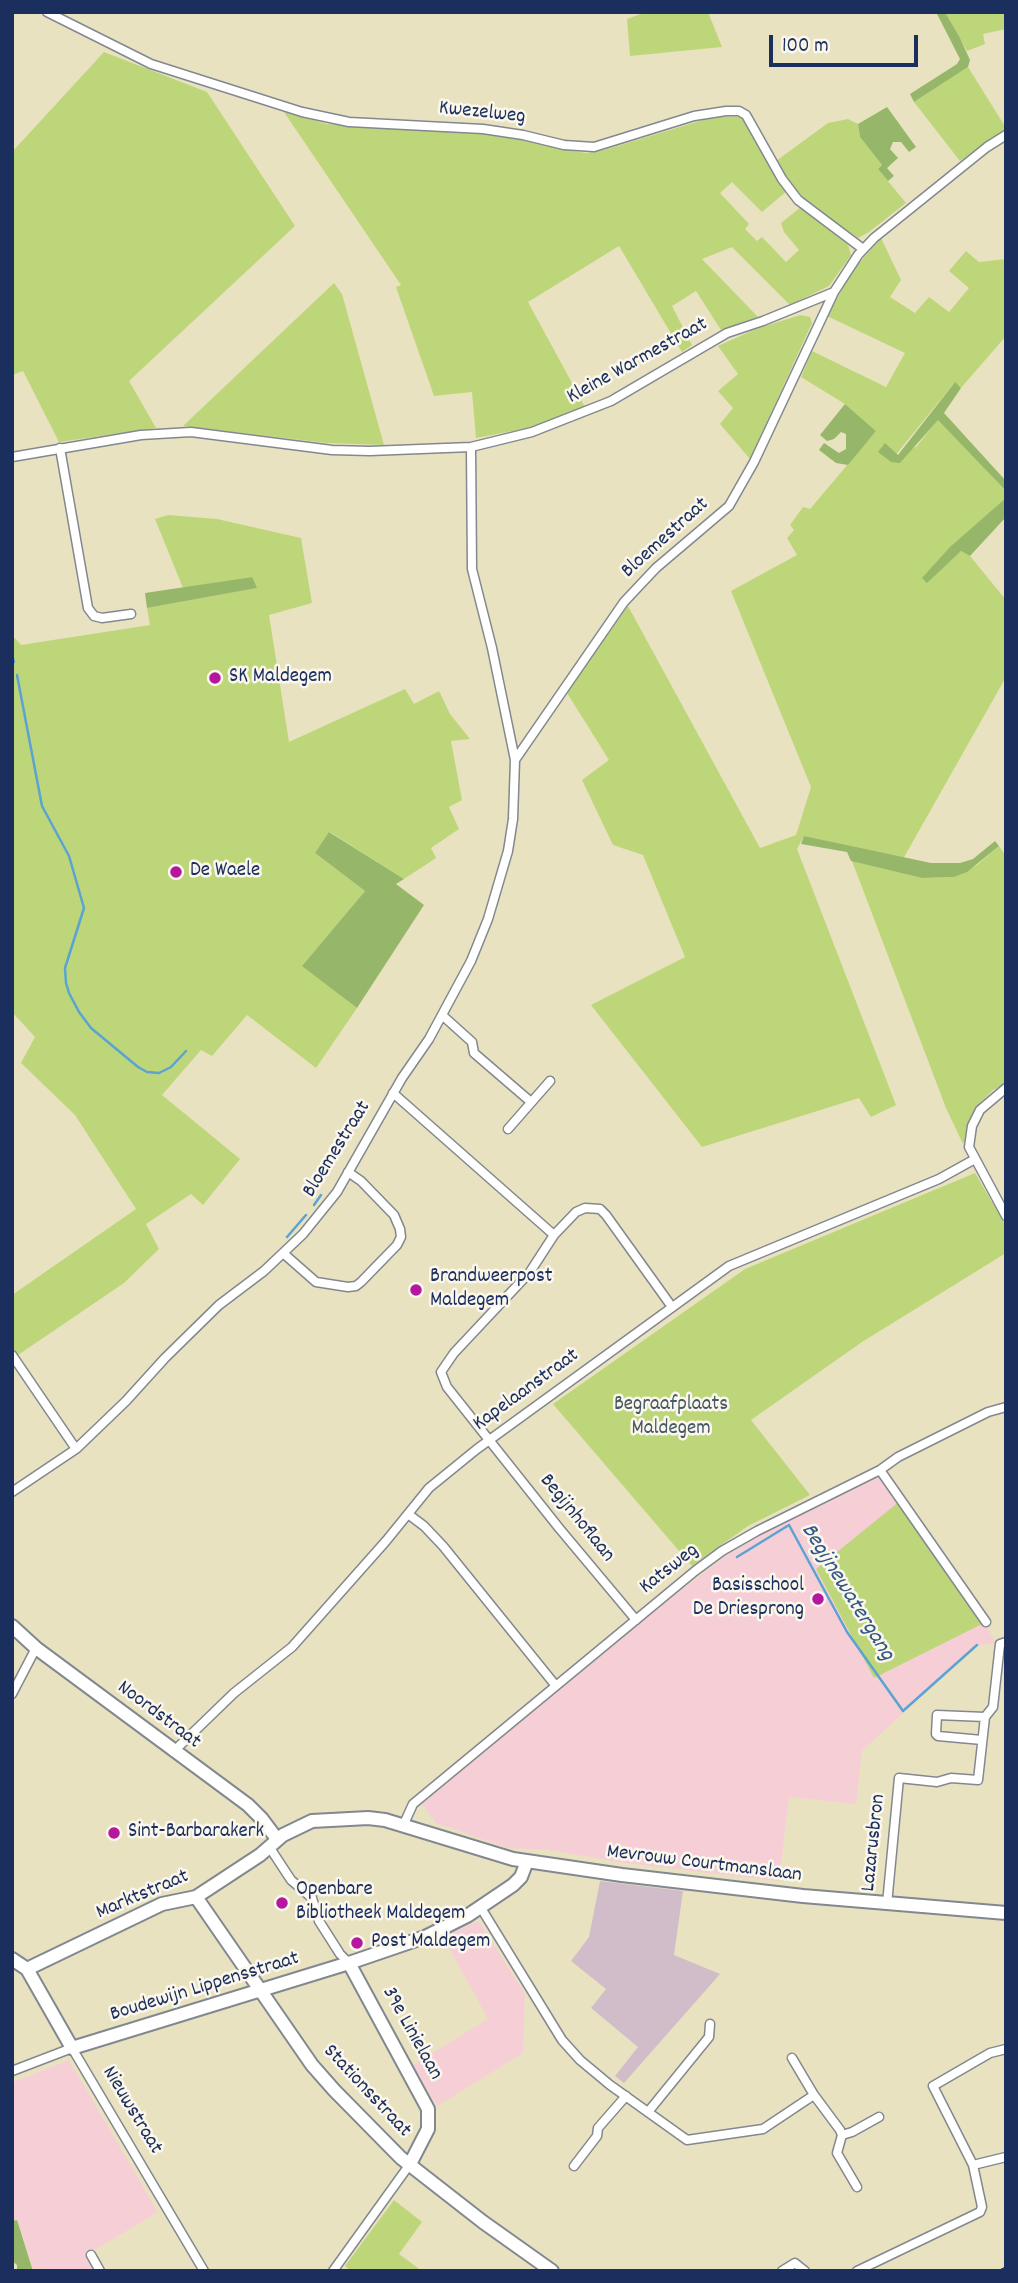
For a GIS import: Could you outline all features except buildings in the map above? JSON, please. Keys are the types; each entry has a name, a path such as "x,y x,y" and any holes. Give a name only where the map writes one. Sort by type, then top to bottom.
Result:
{"street":[{"name":"Kwezelweg","path":"47,12 151,64 302,112 349,122 483,129 564,145 594,147 694,116 740,111 746,115 782,179 798,200 863,249"},
{"path":"834,292 874,237 1006,135"},
{"name":"Kleine Warmestraat","path":"12,457 141,435 191,432 332,450 471,447 563,422 611,401 727,333 834,292"},
{"name":"Bloemestraat","path":"516,760 624,602 656,568 729,506 754,462 834,292"},
{"name":"Bloemestraat","path":"12,1492 76,1449 205,1318 264,1271 303,1234 337,1192 393,1093 429,1039 471,961 508,851 513,819 516,760 472,569 471,447"},
{"path":"60,448 88,608 92,615 102,618 131,614"},
{"path":"442,1015 472,1042 474,1053 531,1102"},
{"path":"508,1129 550,1081"},
{"path":"1006,1088 980,1110 972,1126 969,1147 1006,1216"},
{"path":"393,1093 554,1235 576,1212 585,1208 600,1209 672,1307"},
{"name":"Kapelaanstraat","path":"173,1752 234,1693 292,1647 429,1489 490,1440 738,1262 939,1179 975,1159"},
{"path":"282,1253 316,1282 348,1287 361,1282 397,1245 401,1237 394,1215 348,1172"},
{"name":"Begijnhoflaan","path":"554,1235 530,1272 454,1353 441,1372 447,1387 636,1620"},
{"path":"12,1355 76,1449"},
{"name":"Katsweg","path":"403,1826 412,1804 722,1551 880,1470 898,1457 988,1412 1006,1408"},
{"path":"880,1470 986,1622"},
{"path":"408,1514 443,1546 556,1686"},
{"name":"Noordstraat","path":"12,1626 36,1648 173,1752 248,1805 273,1844"},
{"name":"Lazarusbron","path":"887,1904 899,1778 937,1782 951,1778 978,1780 985,1717 993,1707 1003,1643"},
{"path":"12,1694 36,1648"},
{"path":"996,1683 1006,1685"},
{"path":"982,1741 938,1736 937,1715 985,1717"},
{"name":"Marktstraat","path":"27,1969 162,1904 196,1897 273,1844 312,1821 368,1818 403,1826"},
{"name":"Mevrouw Courtmanslaan","path":"403,1826 527,1861 711,1886 1006,1913"},
{"path":"273,1844 291,1880 312,1898 319,1921 349,1963"},
{"name":"Boudewijn Lippensstraat","path":"72,2048 425,1937 481,1908 521,1877 527,1861"},
{"name":"Stationsstraat","path":"196,1897 312,2065 375,2133 410,2164 552,2271"},
{"path":"481,1908 562,2040 580,2060 687,2140 763,2129 814,2095"},
{"path":"12,1959 27,1969"},
{"name":"39e Linielaan","path":"349,1963 428,2109 428,2129 410,2164"},
{"name":"Nieuwstraat","path":"27,1969 204,2271"},
{"path":"648,2112 709,2037 710,2024"},
{"path":"12,2071 72,2048"},
{"path":"857,2271 980,2212 982,2207 974,2165 933,2086 990,2053 1006,2049"},
{"path":"792,2058 842,2135"},
{"path":"574,2166 597,2136 598,2128 626,2096"},
{"path":"842,2135 879,2117"},
{"path":"842,2135 837,2153 857,2187"},
{"path":"974,2165 1006,2157"},
{"path":"333,2271 410,2164"},
{"path":"91,2255 100,2271"},
{"path":"782,2271 795,2263 805,2271"}],"shaded area":[{"path":"880,1475 984,1623 994,1639 994,1644 977,1645 862,1751 856,1804 789,1797 779,1881 624,1863 548,1850 508,1848 436,1823 422,1804 638,1624 724,1557 758,1536"},
{"path":"600,1881 683,1891 674,1955 720,1974 624,2083 615,2076 638,2047 591,2008 606,1989 571,1961 589,1937"},
{"path":"479,1921 525,1994 523,2053 437,2106 413,2065 488,2019 443,1937"},
{"path":"69,2060 158,2212 86,2255 95,2271 34,2271 17,2220 12,2221 12,2083"}],"green space":[{"path":"646,12 708,12 722,47 630,56 627,19"},
{"path":"936,12 945,12 970,60 968,67 914,102 910,94 957,64 960,59"},
{"path":"945,12 1005,12 1006,29 983,34 985,44 967,51"},
{"path":"104,52 207,92 295,226 129,381 156,428 59,442 23,371 12,375 12,152"},
{"path":"968,67 1006,128 960,161 914,102"},
{"path":"887,107 916,147 909,152 901,142 893,142 890,149 898,158 887,168 894,176 888,181 878,169 882,165 860,137 858,124"},
{"path":"284,112 327,124 486,134 520,138 586,153 716,116 740,117 745,120 787,191 762,212 732,182 720,193 749,224 745,229 757,241 762,237 786,262 799,250 784,232 781,223 801,207 848,245 851,255 829,286 790,305 732,247 702,259 758,317 721,330 696,291 672,306 692,345 682,352 619,246 528,302 585,407 534,427 476,438 472,392 434,396 396,287 401,285"},
{"path":"848,119 858,124 860,137 882,165 878,169 906,203 858,238 809,204 776,161 828,123"},
{"path":"881,238 901,280 890,297 915,313 929,297 949,312 969,288 949,271 966,251 979,262 1006,259 1006,336 961,388 954,383 890,462 917,446 938,419 1006,491 1006,498 984,519 947,563 961,551 970,556 1006,600 1006,677 903,859 804,836 797,849 896,1105 871,1117 859,1098 702,1147 591,1005 685,957 643,855 613,845 582,780 609,760 567,693 628,606 760,848 796,835 811,787 731,591 797,555 787,538 794,530 790,525 803,507 810,509 876,431 845,404 801,377 812,351 886,387 905,353 827,316 853,270"},
{"path":"334,283 342,294 384,445 326,443 183,426"},
{"path":"800,315 810,317 812,323 750,459 720,424 733,408 718,391 738,374 718,346 756,329"},
{"path":"955,382 961,388 944,413 1006,481 1006,491 938,420 900,463 891,462 878,452 885,443 898,455"},
{"path":"845,404 876,431 848,465 836,463 819,450 824,443 839,453 846,449 846,434 841,432 834,439 827,441 820,435"},
{"path":"1006,498 1006,517 970,556 961,551 927,583 922,578 950,547"},
{"name":"De Waele","path":"168,515 217,519 301,538 312,603 269,615 289,742 405,689 414,704 439,691 450,714 470,739 451,741 462,800 449,807 459,829 431,848 436,858 404,879 330,832 315,853 365,891 303,965 357,1008 316,1068 247,1015 212,1056 201,1050 162,1095 240,1159 203,1205 191,1194 146,1224 159,1249 124,1283 18,1355 12,1346 12,1295 136,1209 75,1115 21,1063 35,1037 12,1012 12,635 21,645 150,625 147,608 256,588 251,577 183,588 155,519"},
{"path":"252,577 257,588 147,608 145,593"},
{"path":"329,832 404,879 396,884 424,905 357,1008 302,966 365,891 315,853"},
{"path":"804,836 931,863 960,863 973,859 995,841 999,846 967,872 954,877 922,878 851,861 847,852 801,844"},
{"path":"999,846 1006,856 1006,1084 993,1090 977,1106 963,1144 946,1108 852,861 922,878 954,877 977,865"},
{"name":"Begraafplaats Maldegem","path":"975,1173 1006,1226 1006,1253 862,1342 751,1420 810,1495 748,1526 692,1566 553,1404 745,1269"},
{"path":"900,1501 984,1623 874,1678 816,1569"},
{"path":"394,2200 422,2222 399,2254 422,2271 351,2271 345,2266"},
{"path":"17,2220 33,2271 17,2271 17,2265 12,2261 12,2221"}],"waterway":[{"name":"Begijnewatergang","path":"12,655 14,662"},
{"name":"Begijnewatergang","path":"17,675 42,806 69,856 84,908 65,968 69,993 91,1028 147,1072 159,1073 171,1067 186,1051"},
{"name":"Begijnewatergang","path":"314,1205 321,1195"},
{"name":"Begijnewatergang","path":"287,1237 306,1215"},
{"name":"Begijnewatergang","path":"737,1557 789,1525 847,1632 903,1711 977,1645"}],"railway":[{"path":"1002,2271 1006,2269"}],"place":[{"name":"SK Maldegem","path":"215,678"},
{"name":"De Waele","path":"176,872"},
{"name":"Brandweerpost Maldegem","path":"416,1290"},
{"name":"Basisschool De Driesprong","path":"818,1599"},
{"name":"Sint-Barbarakerk","path":"114,1833"},
{"name":"Openbare Bibliotheek Maldegem","path":"282,1903"},
{"name":"Post Maldegem","path":"357,1943"}]}
